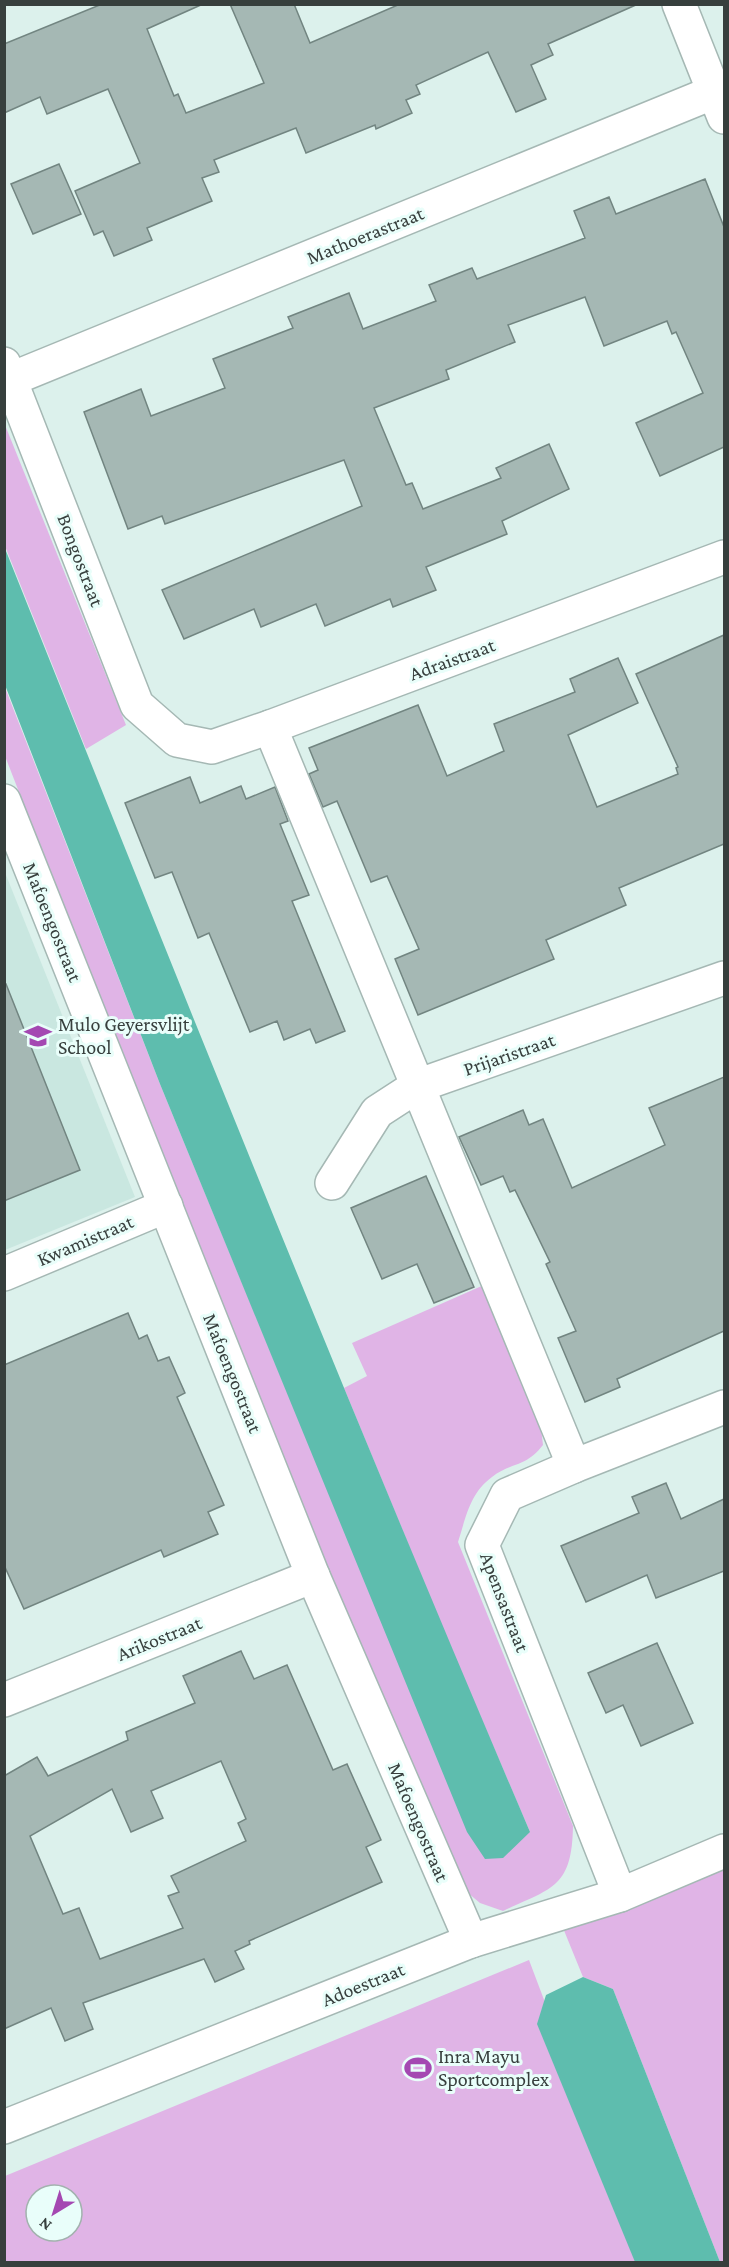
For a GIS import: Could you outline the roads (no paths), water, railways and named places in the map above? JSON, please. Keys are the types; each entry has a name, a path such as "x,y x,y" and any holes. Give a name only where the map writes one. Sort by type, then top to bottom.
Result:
{"street":[{"path":"679,4 721,99"},
{"name":"Mathoerastraat","path":"7,375 721,99"},
{"name":"Bongostraat","path":"7,375 137,705 177,740"},
{"name":"Adraistraat","path":"177,740 212,747 724,557"},
{"path":"270,727 574,1466"},
{"name":"Mafoengostraat","path":"4,801 12,843 166,1206 313,1576 471,1941"},
{"name":"Prijaristraat","path":"332,1183 377,1112 417,1086 724,978"},
{"name":"Kwamistraat","path":"4,1274 166,1206"},
{"name":"Apensastraat","path":"620,1895 482,1545 507,1495 724,1407"},
{"name":"Arikostraat","path":"4,1700 313,1576"},
{"name":"Adoestraat","path":"4,2127 471,1941 620,1895 724,1851"}],"place":[{"name":"Mulo Geyersvlijt School","path":"38,1036"},
{"name":"Inra Mayu Sportcomplex","path":"418,2068"}]}
